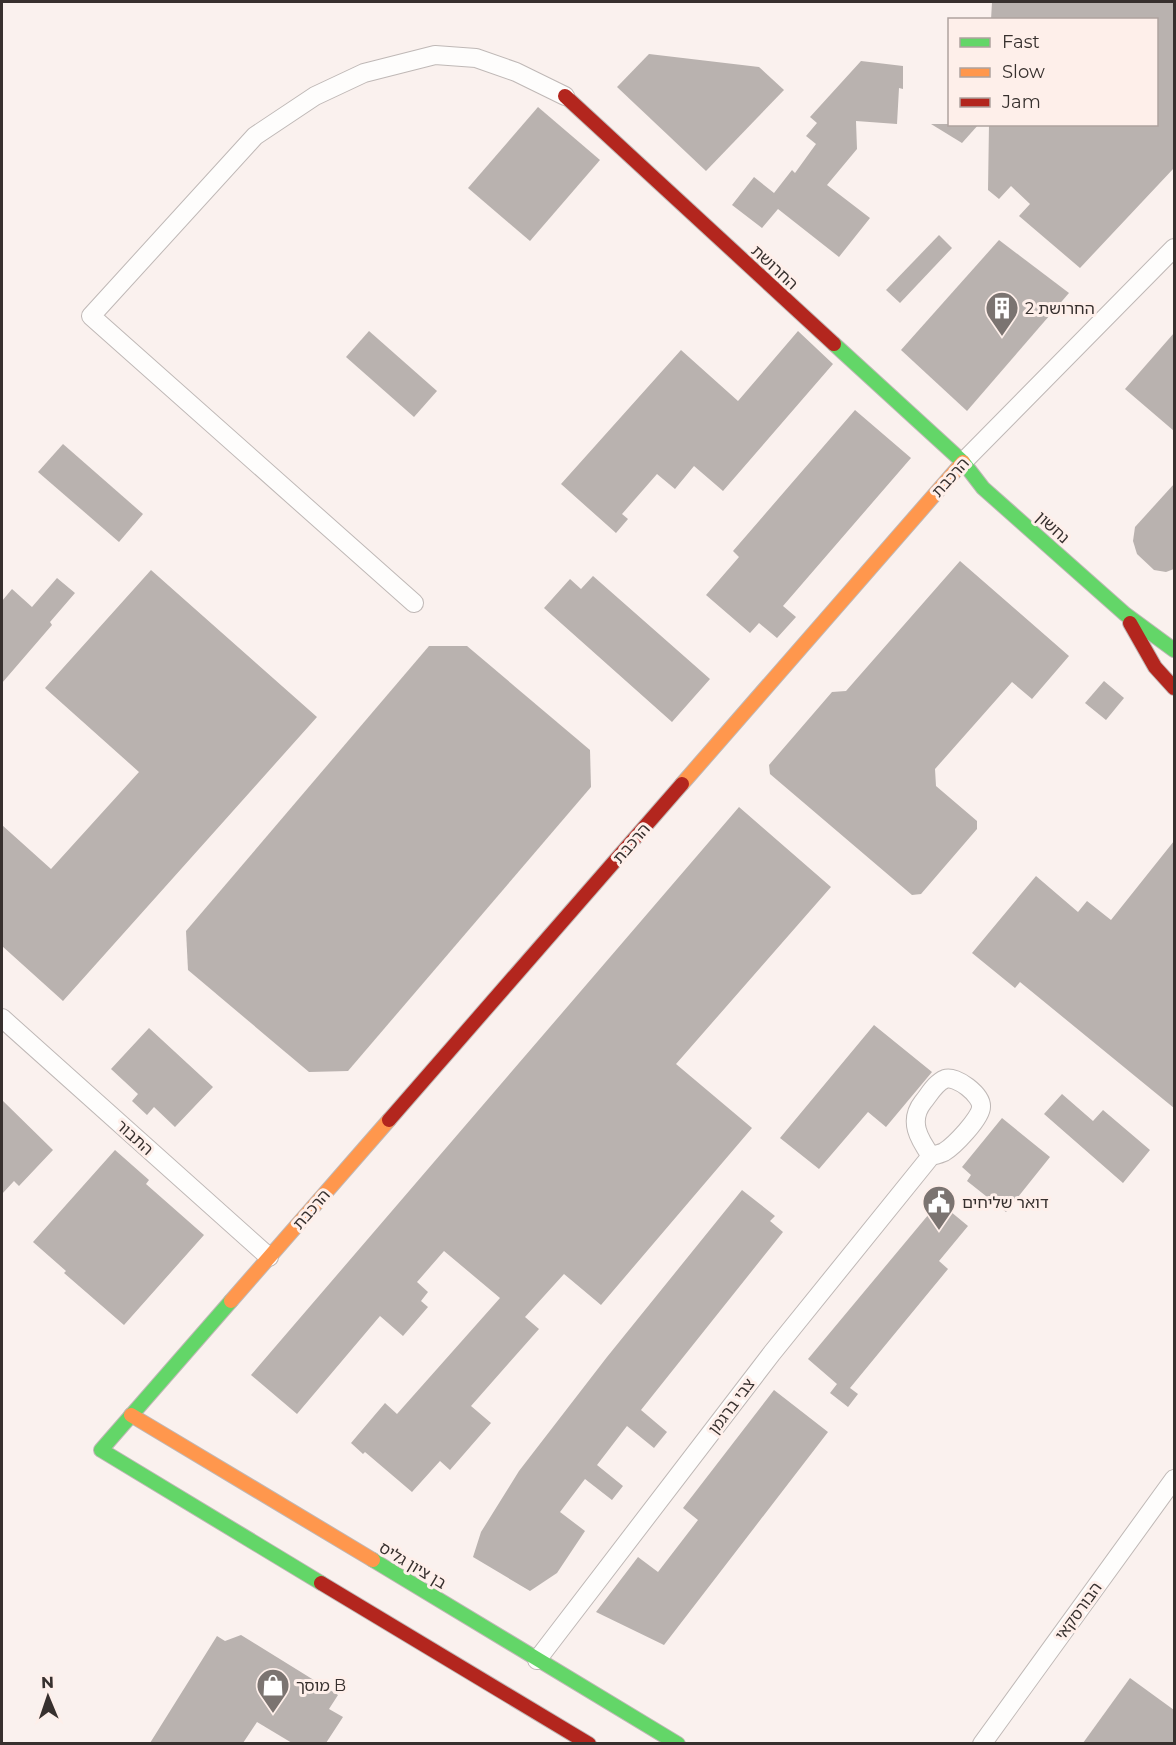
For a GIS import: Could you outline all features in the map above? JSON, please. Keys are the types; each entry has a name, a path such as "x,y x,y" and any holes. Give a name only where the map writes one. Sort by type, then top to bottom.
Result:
{"street":[{"path":"414,603 91,316 255,136 315,96 364,73 435,55 476,58 516,72 565,96"},
{"name":"החרושת","path":"565,96 963,462"},
{"name":"הרכבת","path":"589,1743 101,1450 963,462 1174,248"},
{"name":"נחשון","path":"963,462 983,488 1125,614 1173,647"},
{"name":"נחשון","path":"1125,614 1155,666 1174,688"},
{"name":"התבור","path":"2,1018 269,1257"},
{"name":"צבי ברגמן","path":"537,1660 771,1353 931,1156"},
{"name":"בן ציון גליס","path":"131,1415 678,1743"},
{"name":"הבורסקאי","path":"982,1743 1174,1479"}],"building":[{"path":"992,2 1174,2 1174,168 1080,268 1019,216 1030,204 1011,186 999,199 988,190 989,126 1158,126 1158,18 991,18"},
{"path":"649,54 759,67 784,90 706,171 617,87"},
{"path":"861,61 903,66 903,89 899,88 897,124 856,121 857,149 827,185 870,218 839,257 778,209 762,228 732,205 754,177 774,193 792,170 795,173 816,144 806,136 817,123 810,117"},
{"path":"538,107 600,160 530,241 468,188"},
{"path":"931,124 977,126 962,143"},
{"path":"939,235 952,248 900,303 886,290"},
{"path":"999,240 1069,293 967,411 901,350"},
{"path":"369,331 437,391 414,417 346,357"},
{"path":"798,331 833,364 723,491 694,466 675,489 657,474 622,514 628,519 616,533 561,484 681,350 738,401"},
{"path":"1174,333 1174,431 1125,389"},
{"path":"855,410 911,458 783,606 796,617 777,638 759,623 750,633 706,595 739,557 733,551"},
{"path":"63,444 143,514 119,542 38,472"},
{"path":"1174,484 1174,569 1166,572 1154,570 1137,554 1133,541 1135,527"},
{"path":"960,561 1069,656 1032,699 1012,682 935,769 936,786 977,821 977,829 921,894 912,895 770,774 769,765 832,692 846,691"},
{"path":"151,570 317,717 63,1001 2,946 2,825 51,869 139,772 45,688"},
{"path":"593,576 710,679 672,722 544,608 570,579 581,589"},
{"path":"57,578 75,593 50,622 52,625 2,683 2,601 12,589 32,607"},
{"path":"429,646 467,646 590,750 591,787 348,1071 309,1072 188,970 186,931"},
{"path":"1104,681 1124,698 1106,720 1085,703"},
{"path":"739,807 831,887 676,1064 752,1128 601,1305 564,1274 525,1317 539,1329 471,1406 491,1423 450,1470 440,1461 412,1492 351,1443 385,1403 397,1414 500,1298 444,1251 417,1282 428,1292 421,1301 428,1307 403,1336 380,1316 297,1414 251,1375"},
{"path":"1174,841 1174,1108 1020,982 1015,988 972,953 1036,876 1078,912 1087,901 1111,920"},
{"path":"874,1025 932,1072 886,1127 868,1112 819,1169 780,1138"},
{"path":"149,1028 213,1087 175,1127 154,1107 147,1115 132,1101 138,1094 111,1069"},
{"path":"1062,1094 1093,1121 1103,1110 1150,1150 1123,1183 1044,1114"},
{"path":"2,1100 53,1150 19,1186 14,1181 2,1194"},
{"path":"1002,1118 1050,1157 1006,1212 967,1181 971,1175 962,1167"},
{"path":"115,1150 149,1180 146,1184 204,1235 124,1325 64,1273 66,1271 33,1242"},
{"path":"742,1190 775,1216 770,1221 783,1232 641,1410 667,1432 654,1448 627,1426 597,1465 623,1486 612,1500 585,1479 560,1512 585,1531 557,1573 530,1591 473,1557 481,1532 519,1471 607,1357"},
{"path":"939,1202 968,1226 939,1261 948,1269 850,1388 858,1394 848,1407 830,1393 837,1384 808,1359"},
{"path":"774,1390 828,1432 664,1645 596,1612 638,1557 658,1572 698,1520 683,1508"},
{"path":"241,1635 338,1695 329,1709 343,1717 326,1743 292,1743 257,1722 243,1743 150,1743 217,1636 225,1641"},
{"path":"1130,1678 1174,1710 1174,1743 1083,1743"}],"traffic: fast":[{"path":"834,344 963,462 983,488 1125,614 1174,650"},
{"path":"231,1301 101,1450 321,1583"},
{"path":"373,1560 678,1744"}],"traffic: slow":[{"path":"682,784 963,462"},
{"path":"231,1301 389,1120"},
{"path":"131,1415 373,1560"}],"traffic: jam":[{"path":"565,96 834,344"},
{"path":"1130,623 1155,667 1174,688"},
{"path":"389,1120 682,784"},
{"path":"321,1583 589,1744"}],"place":[{"name":"החרושת 2","path":"1002,337"},
{"name":"דואר שליחים","path":"939,1231"},
{"name":"מוסך B","path":"273,1714"}]}
